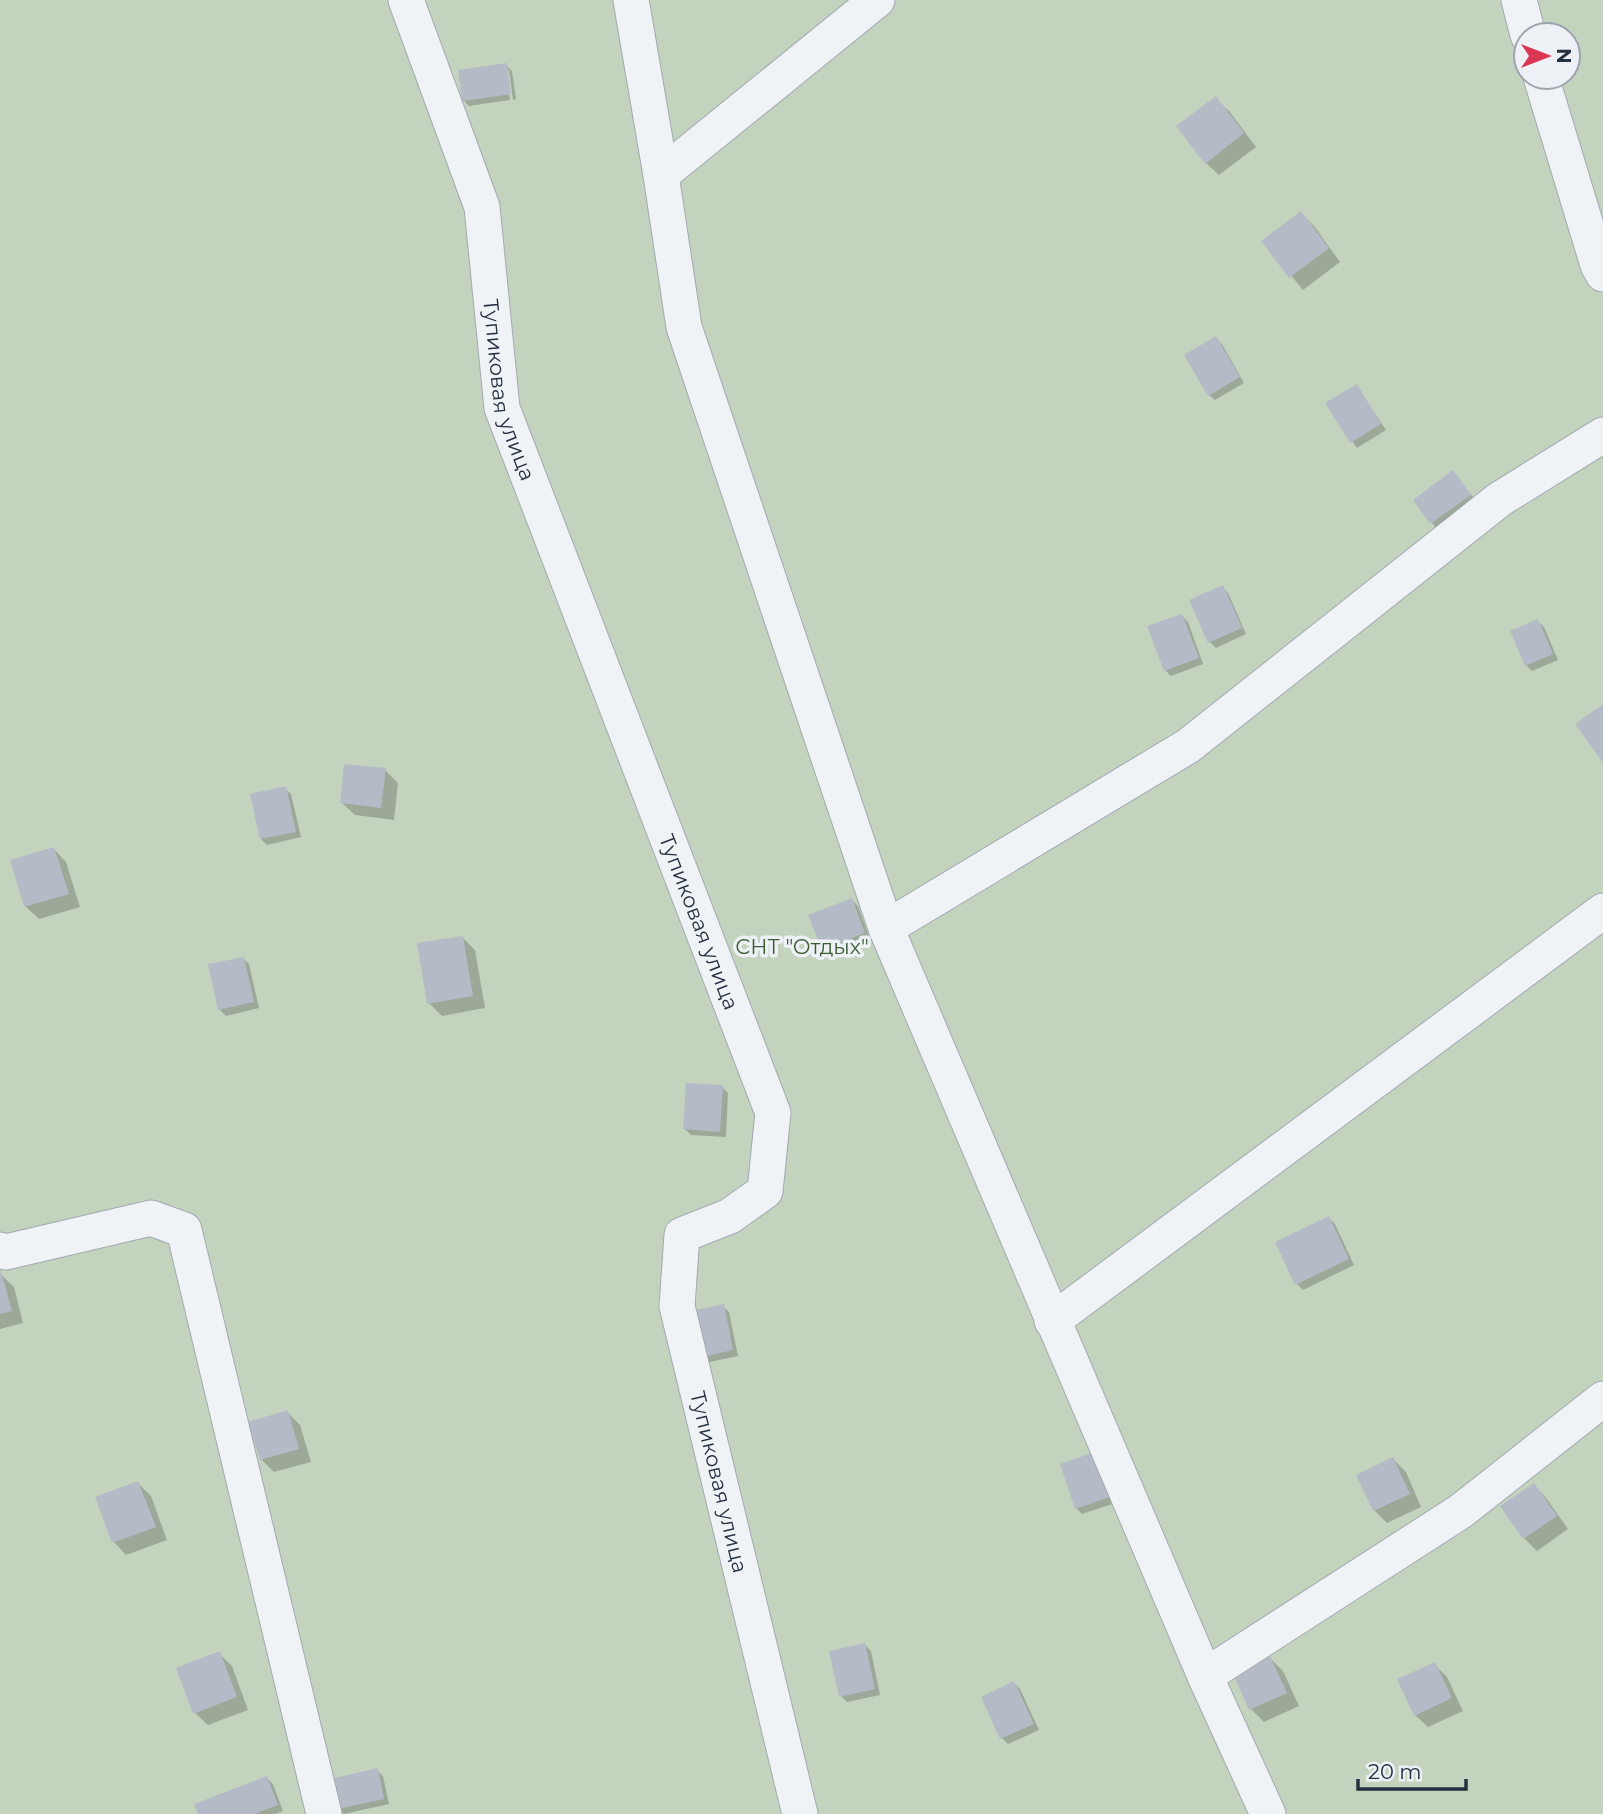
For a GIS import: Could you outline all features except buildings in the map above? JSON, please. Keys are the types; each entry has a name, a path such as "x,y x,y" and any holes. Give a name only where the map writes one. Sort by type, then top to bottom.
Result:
{"lane":[{"name":"Тупиковая улица","path":"406,0 482,207 502,408 773,1113 765,1191 730,1216 682,1235 677,1306 800,1814"},
{"path":"631,0 662,175 684,327 887,929 1052,1321 1205,1676 1268,1814"},
{"path":"662,175 877,0"},
{"path":"1520,0 1525,21"},
{"path":"1545,91 1603,274"},
{"path":"887,929 1188,746 1500,499 1603,435"},
{"path":"1052,1321 1603,911"},
{"path":"0,1250 6,1252 151,1218 184,1230 324,1814"},
{"path":"1205,1676 1461,1511 1603,1399"}],"green space":[{"name":"СНТ \"Отдых\"","path":"0,0 1603,0 1603,1814 0,1814"}]}
